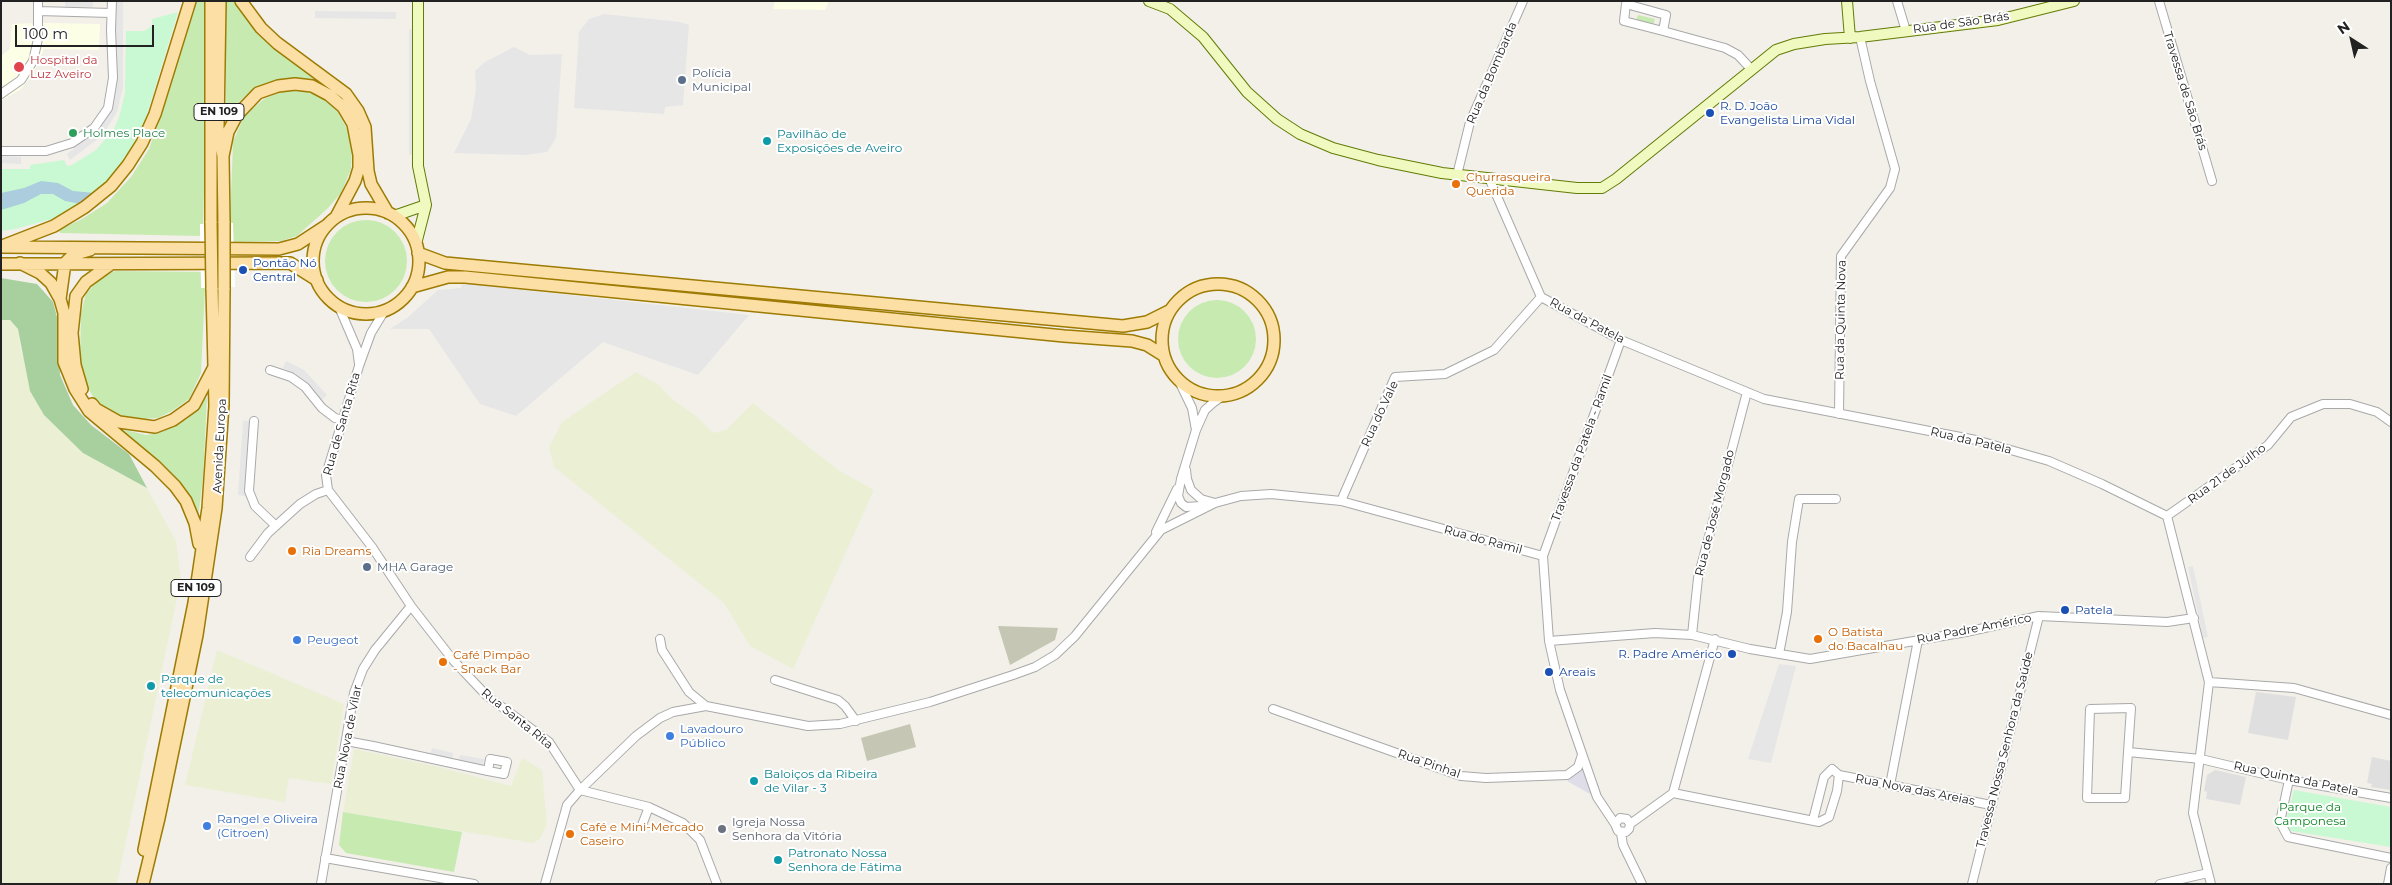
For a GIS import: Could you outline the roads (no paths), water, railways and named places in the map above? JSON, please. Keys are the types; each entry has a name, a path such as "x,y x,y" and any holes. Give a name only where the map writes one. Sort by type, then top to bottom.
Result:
{"main road":[{"path":"1,247 54,226 85,207 111,186 128,165 142,143 155,114 190,1"},
{"name":"Avenida Europa","path":"137,884 194,602 208,508 215,406 211,224 211,1"},
{"name":"Avenida Europa","path":"143,884 159,818 197,635 216,508 223,405 224,288 223,156 218,128 220,1"},
{"path":"223,156 228,132 236,115 258,94 278,86 295,84 312,86 329,95 343,107 353,124 359,155 359,168 355,181 331,221 320,235 313,257 317,280 330,300 340,307 362,314 385,310 400,300 412,287 416,276 417,248 410,232 391,214 371,184 368,171 365,127 354,106 346,94 276,43 260,28 241,1"},
{"path":"1,247 278,249 298,244 331,221 358,209 370,208 391,214"},
{"path":"60,299 65,263 73,256 99,248"},
{"path":"417,248 445,263 1123,326 1147,322 1170,311"},
{"path":"20,263 40,274 51,283 60,299 64,312 64,362 75,389 88,411 155,466 175,486 186,501 195,523 199,543 186,642"},
{"path":"1,264 290,263 317,280"},
{"path":"111,264 86,282 76,296 72,333 74,365 82,391 96,409 119,422 155,427 173,420 194,405 215,366"},
{"path":"412,287 448,277 465,278 1132,341 1147,345 1163,355"},
{"path":"1220,284 1234,286 1250,294 1262,306 1270,320 1274,337 1272,354 1266,370 1254,383 1240,392 1223,396 1206,396 1192,390 1179,381 1169,369 1163,355 1162,332 1170,311 1179,299 1205,285 1220,284"}],"street":[{"path":"1,94 21,80 33,62 38,39 38,1"},
{"path":"1,151 46,151 72,144 94,128 108,108 114,78 112,1"},
{"path":"417,248 426,206 418,166 418,1"},
{"name":"Rua de São Brás","path":"1149,1 1170,9 1203,37 1247,92 1277,119 1300,134 1333,148 1378,160 1456,174 1577,188 1602,188 1616,179 1776,50 1794,44 1998,20 2074,1"},
{"name":"Rua da Bombarda","path":"1456,174 1470,122 1523,1"},
{"path":"1847,1 1855,37"},
{"path":"1897,1 1906,31"},
{"name":"Travessa de São Brás","path":"2158,1 2212,180"},
{"path":"1663,31 1666,16 1626,4 1624,21 1725,48 1738,55 1751,69"},
{"path":"38,11 111,13"},
{"name":"Rua da Quinta Nova","path":"1839,414 1841,256 1890,188 1895,170 1855,37"},
{"name":"Rua da Patela","path":"1489,178 1541,297 1621,340 1764,399 1976,440 2049,461 2102,484 2167,516"},
{"path":"391,214 426,206"},
{"name":"Rua do Vale","path":"1341,501 1395,377 1445,374 1494,350 1541,297"},
{"name":"Rua de Santa Rita","path":"340,307 357,348 359,366"},
{"name":"Rua de Santa Rita","path":"385,310 370,333 326,475 328,490 372,547 411,606"},
{"name":"Travessa da Patela - Ramil","path":"1543,556 1621,340"},
{"path":"270,370 291,377 306,387 322,408 335,418 343,420"},
{"path":"1179,381 1192,408 1196,430"},
{"name":"Rua de José Morgado","path":"1692,635 1698,578 1747,392"},
{"path":"545,884 567,805 580,790 653,722 673,712 706,706 808,726 840,724 930,702 1035,667 1055,655 1085,626 1154,536 1186,468 1196,430 1205,410 1223,396"},
{"name":"Rua 21 de Julho","path":"2167,516 2268,445 2291,417 2323,404 2350,404 2377,412 2391,422"},
{"path":"254,421 249,491 254,506 276,526"},
{"path":"1186,468 1191,490 1201,499 1215,502"},
{"path":"1181,478 1178,496 1180,503 1194,508 1215,502"},
{"path":"250,558 276,526 300,504 316,494 328,490"},
{"name":"Rua do Ramil","path":"1215,502 1241,496 1271,494 1341,501 1543,556"},
{"path":"1779,654 1787,612 1792,542 1799,499 1836,499"},
{"path":"1154,536 1172,523 1215,502"},
{"path":"2167,516 2209,682 2193,813 2211,884"},
{"path":"1543,556 1549,642 1560,690 1597,797 1615,824 1615,829 1621,833 1623,845 1642,884"},
{"name":"Rua Nova de Vilar","path":"321,884 354,693 363,669 375,650 411,606"},
{"name":"Rua Santa Rita","path":"411,606 453,660 486,695 549,742 580,790"},
{"name":"Rua Padre Américo","path":"1549,642 1655,633 1692,635 1715,639 1750,649 1810,659 2039,616 2167,622 2194,618"},
{"name":"Travessa Nossa Senhora da Saúde","path":"1972,884 2039,616"},
{"path":"660,639 662,650 689,692 706,706"},
{"path":"1621,833 1629,829 1630,824 1673,793 1715,639"},
{"path":"1890,785 1918,640"},
{"path":"775,680 838,700 856,720"},
{"path":"2209,682 2294,688 2391,715"},
{"path":"2131,708 2128,752 2125,798 2087,798 2090,709 2131,708"},
{"name":"Rua Pinhal","path":"1273,710 1461,776 1486,778 1567,775 1578,767 1582,756"},
{"path":"346,741 488,771"},
{"name":"Rua Quinta da Patela","path":"2128,752 2201,759 2289,780 2391,798"},
{"name":"Rua Nova das Areias","path":"1839,775 1837,791 1829,817 1819,822 1813,820 1824,777 1832,769 1839,775 1991,806"},
{"path":"2289,780 2280,822 2288,837 2391,858"},
{"path":"580,790 649,807 683,823 700,840 716,884"},
{"path":"1673,793 1757,812 1813,820"},
{"path":"642,825 649,807"},
{"path":"1615,824 1620,818 1627,819 1630,824"},
{"path":"325,858 474,884"},
{"path":"2388,884 2391,868"},
{"path":"2160,884 2208,873"}],"water":[{"path":"41,181 58,183 73,191 95,193 81,204 65,201 53,194 41,194 24,203 1,210 1,193 24,188"}],"place":[{"name":"Hospital da Luz Aveiro","path":"19,67"},
{"name":"Polícia Municipal","path":"682,80"},
{"name":"R. D. João Evangelista Lima Vidal","path":"1710,113"},
{"name":"Holmes Place","path":"73,133"},
{"name":"Pavilhão de Exposições de Aveiro","path":"767,141"},
{"name":"Churrasqueira Querida","path":"1456,184"},
{"name":"Pontão Nó Central","path":"243,270"},
{"name":"Ria Dreams","path":"292,551"},
{"name":"MHA Garage","path":"367,567"},
{"name":"Patela","path":"2065,610"},
{"name":"O Batista do Bacalhau","path":"1818,639"},
{"name":"Peugeot","path":"297,640"},
{"name":"R. Padre Américo","path":"1732,654"},
{"name":"Café Pimpão - Snack Bar","path":"443,662"},
{"name":"Areais","path":"1549,672"},
{"name":"Parque de telecomunicações","path":"151,686"},
{"name":"Lavadouro Público","path":"670,736"},
{"name":"Baloiços da Ribeira de Vilar - 3","path":"754,781"},
{"name":"Rangel e Oliveira (Citroen)","path":"207,826"},
{"name":"Igreja Nossa Senhora da Vitória","path":"722,829"},
{"name":"Café e Mini-Mercado Caseiro","path":"570,834"},
{"name":"Patronato Nossa Senhora de Fátima","path":"778,860"}],"park label":[{"name":"Parque da Camponesa","path":"2310,814"}]}
